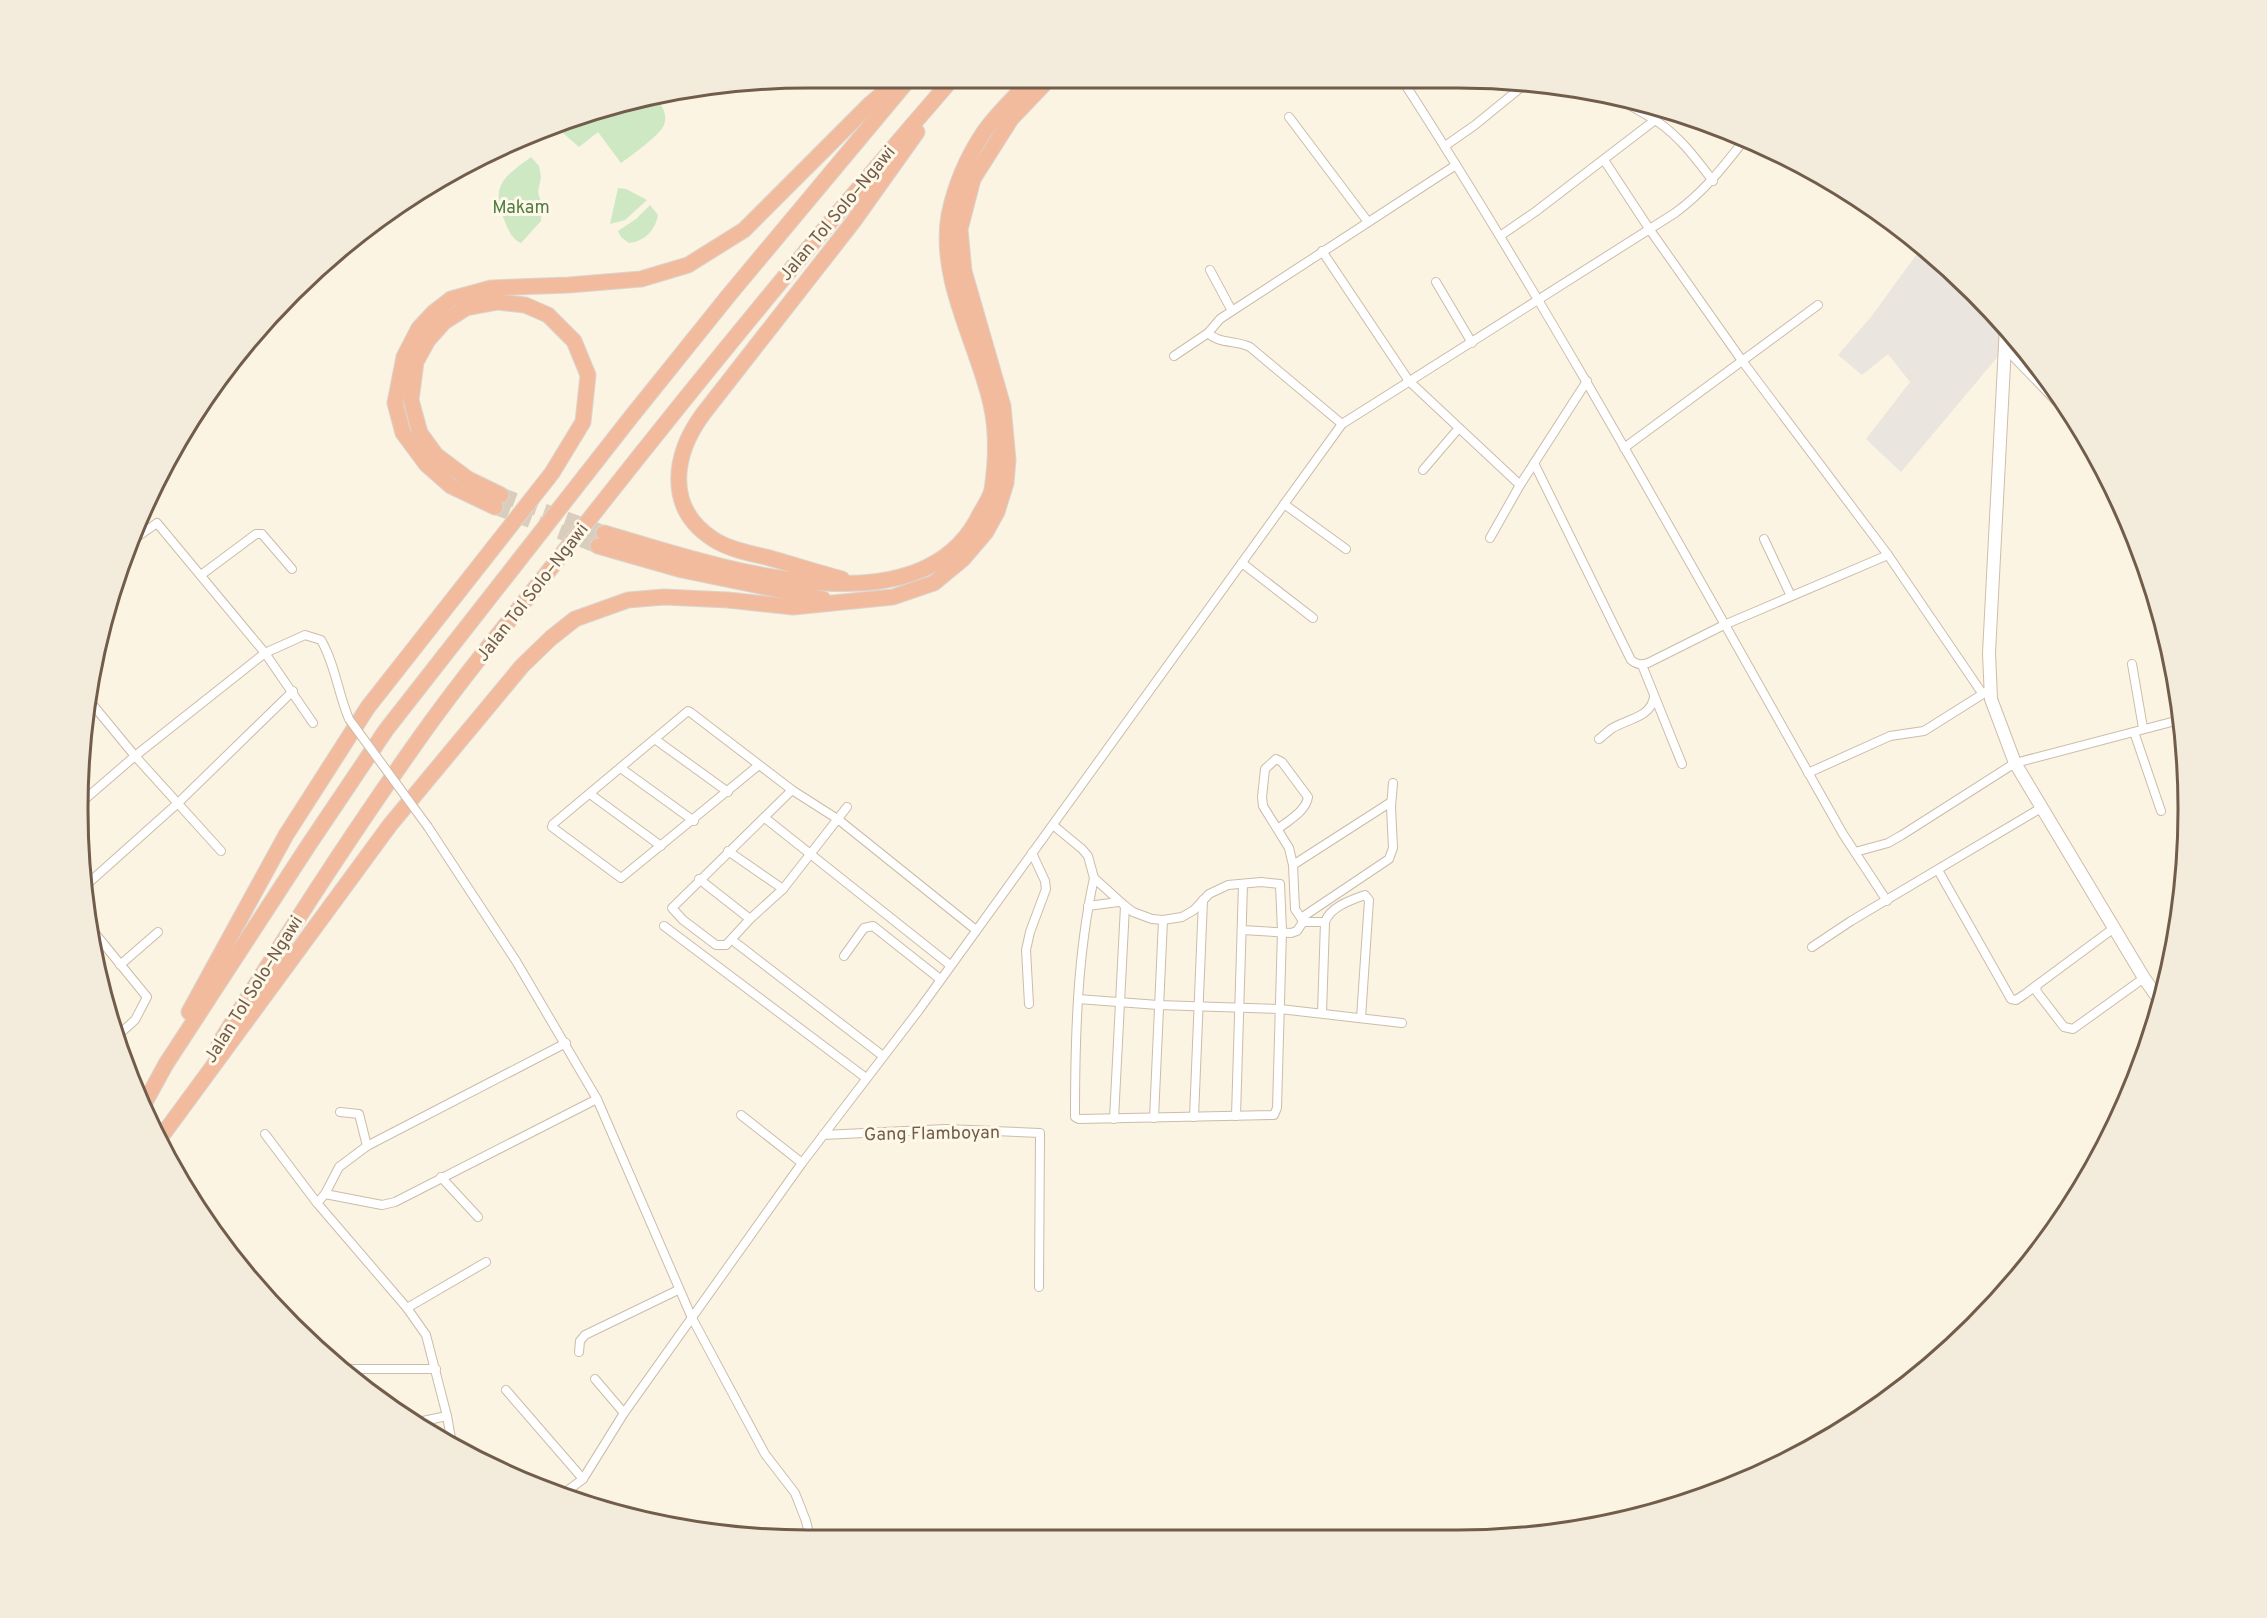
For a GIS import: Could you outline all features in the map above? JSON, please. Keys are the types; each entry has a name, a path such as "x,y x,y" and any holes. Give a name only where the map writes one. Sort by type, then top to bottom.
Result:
{"highway":[{"path":"166,1064 187,1016 286,835 368,707 552,472 583,422 588,375 574,342 548,315 525,305 498,302 466,308 444,322 428,340 416,362 411,400 420,433 436,455 498,501 451,486 426,464 403,433 395,402 404,357 419,328 451,299 491,288 641,279 688,265 744,230 870,104 889,88"},
{"name":"Jalan Tol Solo–Ngawi","path":"148,1096 166,1064 386,730 638,408 902,88"},
{"name":"Jalan Tol Solo–Ngawi","path":"165,1131 274,954 410,750 742,327 864,179 945,88"},
{"path":"856,583 736,549 714,540 691,519 680,496 678,477 682,450 692,429 853,222 947,88"},
{"path":"840,603 682,570 601,539 817,584 872,584 921,572 948,554 966,537 976,523 991,492 995,438 991,404 956,292 948,252 949,216 962,172 985,131 1024,88"},
{"path":"165,1132 390,825 522,666 575,619 628,600 664,597 728,600 793,607 893,597 934,583 963,559 986,532 997,513 1006,483 1008,460 1003,406 964,271 960,230 973,179 1011,119 1040,88"}],"street":[{"path":"1407,88 1587,381 1809,773 1855,852 1887,901"},
{"path":"1445,146 1475,125 1515,91"},
{"path":"1640,112 1680,139 1713,181"},
{"path":"1289,117 1368,222"},
{"path":"1500,236 1655,120"},
{"path":"570,1489 583,1479 624,1413 802,1163 919,1010 1342,424 1650,230 1698,195 1713,181 1740,146"},
{"path":"1604,159 1650,230 1743,362 1888,555 1986,692 2015,763 2154,993"},
{"path":"1174,356 1208,333 1220,319 1456,165"},
{"path":"1322,251 1409,381 1520,485"},
{"path":"1210,270 1232,311"},
{"path":"1436,282 1473,343"},
{"path":"1624,447 1818,305"},
{"path":"1208,333 1218,340 1240,342 1250,347 1342,424"},
{"path":"1986,692 2007,343"},
{"path":"2008,351 2012,349"},
{"path":"2008,351 2040,384"},
{"path":"1490,538 1520,485 1587,381"},
{"path":"1424,470 1458,429"},
{"path":"1534,464 1631,660 1641,665 1682,764"},
{"path":"1284,504 1346,549"},
{"path":"143,533 157,523 265,653 313,723"},
{"path":"201,575 256,534 262,534 267,538 292,569"},
{"path":"1764,539 1791,596"},
{"path":"1641,665 1724,625 1888,555"},
{"path":"1242,563 1313,618"},
{"path":"89,796 135,756 265,653 305,635 321,640 329,654 342,704 349,719 428,827 516,961 597,1099 678,1290 765,1454 795,1493 808,1530"},
{"path":"2132,664 2139,730 2162,811"},
{"path":"92,879 178,803 293,692"},
{"path":"1809,773 1890,736 1924,731 1986,692"},
{"path":"1599,739 1612,728 1645,712 1654,697"},
{"path":"96,709 135,756 221,851"},
{"path":"759,765 623,878 619,878 552,827 688,711 792,790 839,820 976,930"},
{"path":"1855,852 1888,843 2015,763 2173,721"},
{"path":"656,740 728,792"},
{"path":"1278,829 1303,808 1308,797 1282,762 1276,759 1265,769 1263,806 1289,848 1293,865 1295,909 1302,920"},
{"path":"622,768 694,821"},
{"path":"1242,930 1291,933 1297,931 1302,920 1389,859 1393,848 1391,802 1393,783"},
{"path":"792,790 672,908 683,920 716,945 730,942 750,919 783,889 847,807"},
{"path":"590,794 662,846"},
{"path":"1293,865 1391,802"},
{"path":"1812,947 2041,808"},
{"path":"765,818 950,965"},
{"path":"1053,825 1088,856 1094,878 1088,906 1078,999 1075,1117 1114,1119 1269,1116 1277,1112 1282,932 1280,884 1261,882 1221,887 1182,917 1163,920 1141,916 1121,904 1094,878"},
{"path":"728,851 783,889"},
{"path":"1029,1004 1026,950 1030,932 1046,889 1045,881 1032,853"},
{"path":"1938,870 2011,999 2016,1000 2114,928"},
{"path":"699,879 750,919"},
{"path":"1236,1116 1243,884"},
{"path":"1322,1013 1325,922 1329,913 1365,895 1369,900 1361,1018"},
{"path":"1194,1117 1203,900"},
{"path":"1088,906 1121,904"},
{"path":"1114,1119 1121,904"},
{"path":"1154,1118 1163,920"},
{"path":"1302,920 1325,922"},
{"path":"664,926 866,1078"},
{"path":"844,956 864,928 873,926 940,979"},
{"path":"120,965 158,932"},
{"path":"101,942 146,994 147,1000 132,1025 124,1031"},
{"path":"736,943 883,1056"},
{"path":"2036,986 2037,992 2064,1027 2073,1029 2144,978"},
{"path":"1078,999 1322,1013 1402,1023"},
{"path":"317,1203 325,1194 339,1167 367,1146 566,1043"},
{"path":"325,1194 382,1205 395,1202 597,1099"},
{"path":"340,1112 359,1114 367,1146"},
{"path":"741,1115 802,1163"},
{"name":"Gang Flamboyan","path":"823,1136 946,1129 1041,1133 1038,1287"},
{"path":"265,1134 317,1203 407,1308 426,1335 450,1434"},
{"path":"441,1177 478,1216"},
{"path":"407,1308 486,1262"},
{"path":"579,1352 580,1341 585,1335 678,1290"},
{"path":"356,1369 436,1369"},
{"path":"595,1379 624,1413"},
{"path":"506,1390 583,1479"},
{"path":"428,1420 447,1416"}],"shaded area":[{"path":"1917,254 1967,300 2005,340 2005,348 1901,472 1866,439 1910,382 1888,354 1862,375 1838,355 1871,317"}],"green space":[{"path":"660,104 665,114 664,125 661,129 651,140 621,163 598,132 579,147 563,133 623,113"},
{"name":"Makam","path":"531,157 539,166 541,177 538,192 542,206 541,221 521,243 509,232 501,209 499,191 507,177"},
{"path":"618,188 626,189 647,200 625,220 610,224"},
{"path":"650,205 658,215 654,226 644,237 629,243 621,237 618,231 636,219"}],"tunnel":[{"path":"501,495 604,533"},
{"path":"495,507 598,546"}]}
